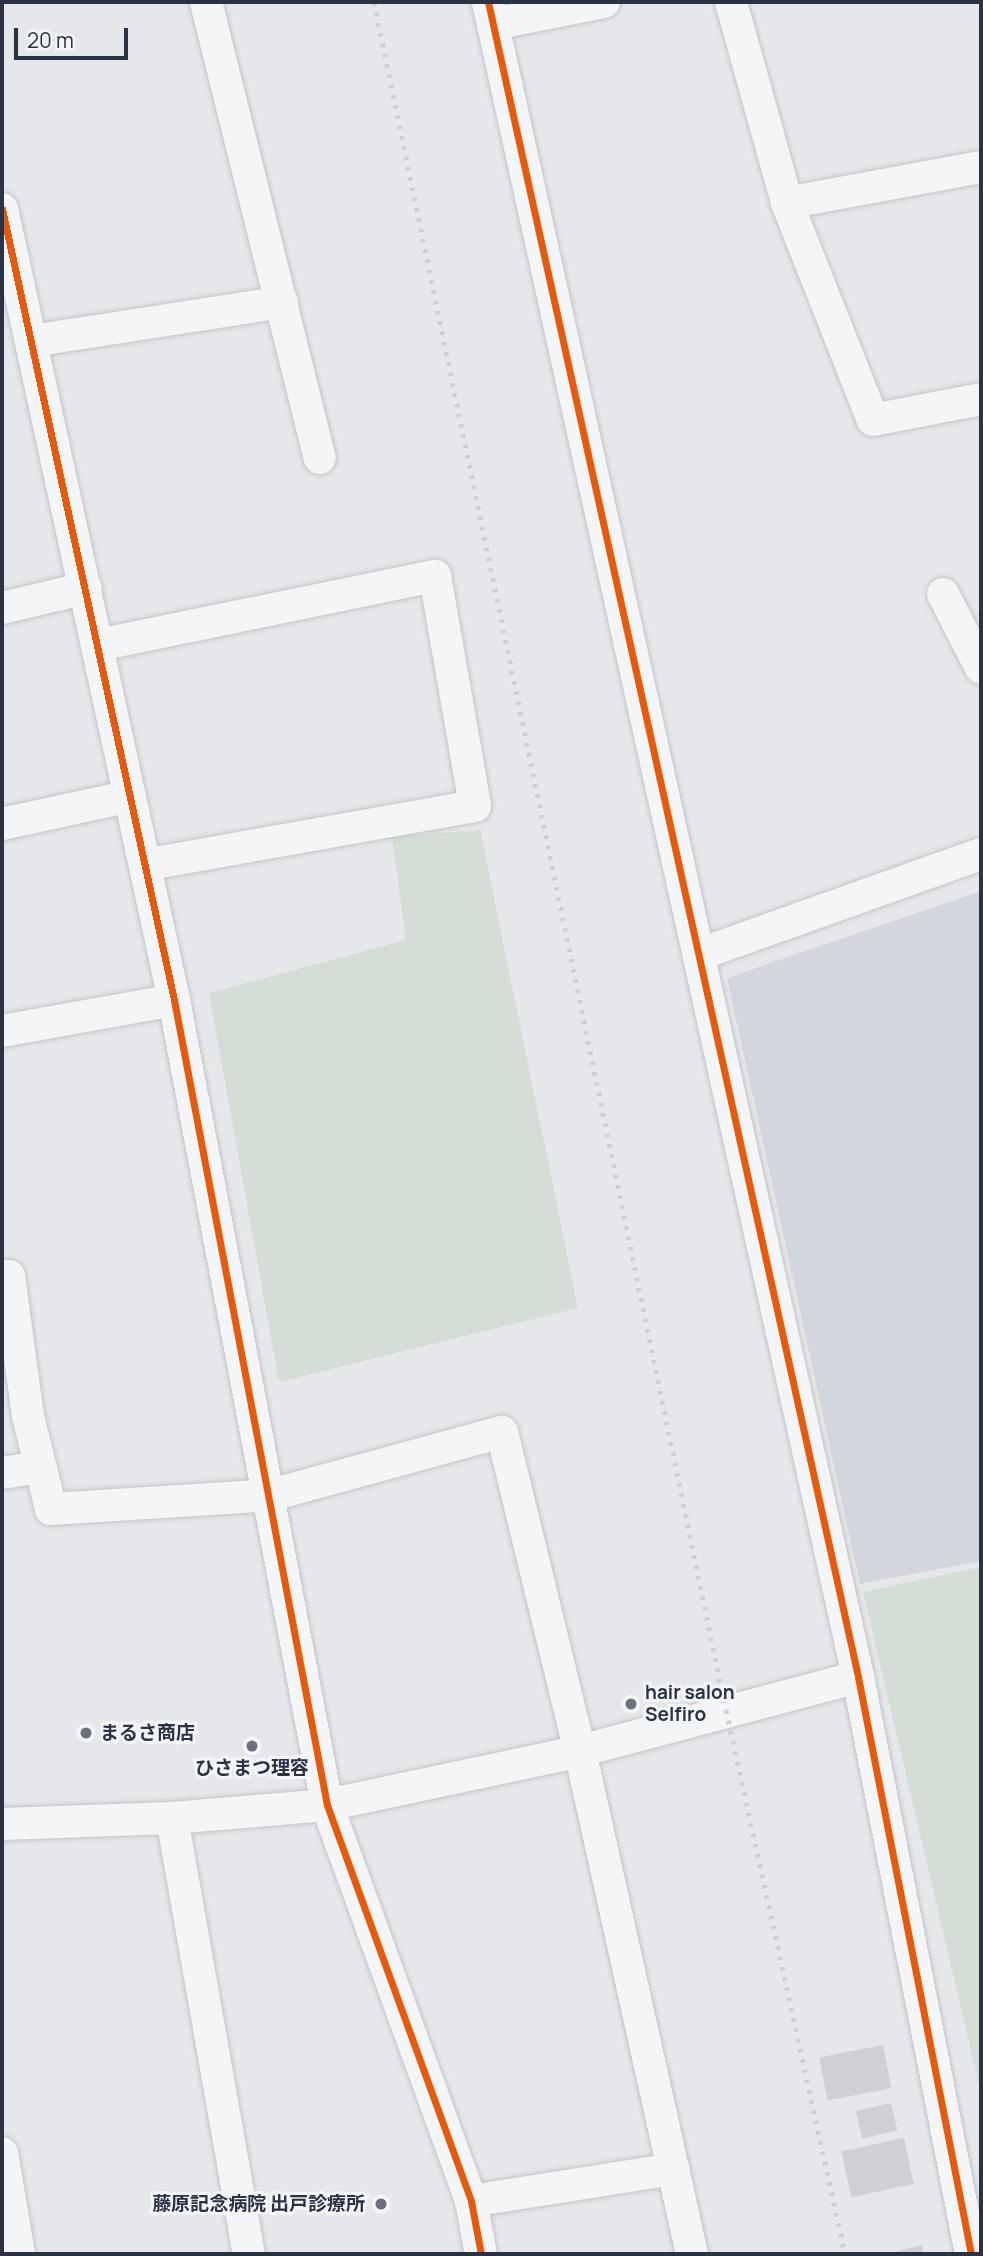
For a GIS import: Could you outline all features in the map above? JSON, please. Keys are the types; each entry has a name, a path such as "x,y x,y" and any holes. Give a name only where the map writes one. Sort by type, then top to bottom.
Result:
{"street":[{"path":"206,2 320,458"},
{"path":"604,2 491,13 858,1677 971,2254"},
{"path":"731,2 787,203 873,420 981,399"},
{"path":"787,203 981,167"},
{"path":"2,209 174,1000 271,1495 327,1805 471,2201 481,2254"},
{"path":"31,341 282,302"},
{"path":"98,645 435,576 475,806 145,865"},
{"path":"2,608 86,588"},
{"path":"943,594 981,668"},
{"path":"2,824 130,796"},
{"path":"700,954 981,854"},
{"path":"2,1031 174,1000"},
{"path":"2,1276 9,1276 28,1416 51,1509 271,1495 502,1432 580,1751 692,2254"},
{"path":"2,1473 41,1467"},
{"path":"2,1824 172,1818 327,1805 580,1751 858,1677"},
{"path":"172,1818 249,2254"},
{"path":"2,2153 6,2201 19,2254"},
{"path":"471,2201 673,2169"}],"shaded area":[{"path":"480,830 578,1308 279,1382 209,993 406,940 392,837"},
{"path":"981,891 981,1561 860,1584 727,978"},
{"path":"981,1567 981,2093 863,1592"}],"building":[{"path":"883,2045 891,2088 828,2101 819,2057"},
{"path":"891,2103 897,2130 862,2138 856,2111"},
{"path":"904,2138 914,2184 851,2197 841,2151"},
{"path":"922,2245 923,2254 891,2254 891,2253"}],"railway":[{"path":"374,2 726,1710 845,2254"}],"cycle path":[{"path":"488,2 858,1677 971,2254"},
{"path":"2,209 174,1000 327,1805 471,2201 481,2254"}],"place":[{"name":"hair salon Selfiro","path":"631,1704"},
{"name":"まるさ商店","path":"86,1733"},
{"name":"ひさまつ理容","path":"252,1746"},
{"name":"藤原記念病院 出戸診療所","path":"381,2204"}]}
